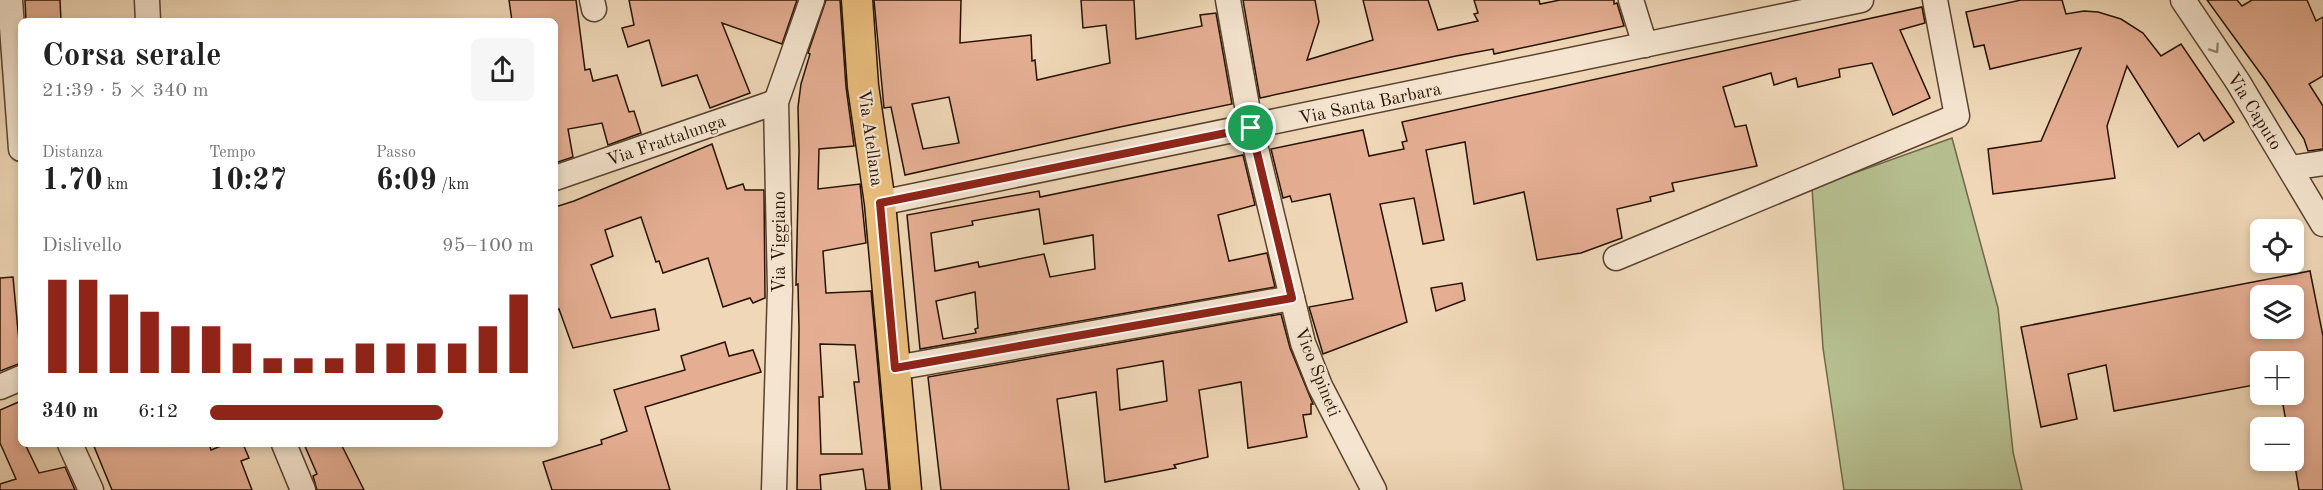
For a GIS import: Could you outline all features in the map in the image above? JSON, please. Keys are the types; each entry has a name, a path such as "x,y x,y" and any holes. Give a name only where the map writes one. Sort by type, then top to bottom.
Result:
{"main road":[{"name":"Via Atellana","path":"857,0 863,86 880,203 906,490"}],"street":[{"path":"10,0 18,108"},
{"path":"147,0 148,18"},
{"name":"Via Viggiano","path":"774,490 780,290 776,102 812,0"},
{"name":"Vico Spineti","path":"1228,0 1251,128 1303,343 1320,386 1374,490"},
{"path":"1631,0 1645,45"},
{"name":"Via Santa Barbara","path":"880,203 1251,128 1860,0"},
{"path":"1616,258 1957,116 1935,0"},
{"name":"Via Caputo","path":"2183,0 2238,82 2323,224"},
{"name":"Via Frattalunga","path":"558,177 776,102"},
{"path":"2291,168 2323,163"},
{"path":"895,368 1292,298"},
{"path":"0,387 18,379"},
{"path":"71,447 91,490"},
{"path":"285,447 303,490"}],"green space":[{"path":"1952,138 1998,308 2013,452 2022,490 1844,490 1823,348 1812,188"}],"building":[{"path":"25,0 60,0 61,18 26,18"},
{"path":"509,0 576,0 585,70 590,69 593,81 617,75 629,112 634,111 641,133 608,145 602,123 568,129 573,157 558,162 558,18 512,18"},
{"path":"629,0 797,0 782,44 722,23 750,93 710,108 697,75 662,86 649,40 628,47 622,28 634,25"},
{"path":"826,0 840,0 846,87 854,146 819,149 818,189 860,184 866,243 823,251 826,293 871,291 889,490 866,490 863,469 820,475 821,490 797,490 798,107 801,84 810,54 808,53","holes":["820,344 855,345 859,382 854,382 862,454 821,454 819,397 823,397"]},
{"path":"874,0 961,0 960,43 1031,35 1032,61 1035,60 1037,80 1110,63 1106,25 1083,28 1081,0 1134,0 1136,39 1202,26 1200,15 1216,13 1232,104 905,175 891,107 884,108","holes":["949,97 959,143 923,149 912,104"]},
{"path":"1243,0 1315,0 1319,22 1307,60 1373,40 1363,0 1428,0 1438,30 1478,21 1474,14 1478,13 1474,0 1539,0 1540,4 1560,0 1614,0 1624,26 1494,54 1493,49 1456,56 1260,98"},
{"path":"2021,0 2062,0 2066,14 2084,11 2098,12 2121,19 2143,33 2161,56 2181,44 2234,122 2204,141 2199,133 2178,147 2127,66 2107,126 2115,178 1993,194 1988,149 2041,141 2081,48 1990,69 1984,45 1974,47 1966,12"},
{"path":"2207,0 2237,0 2242,6 2252,0 2307,0 2316,21 2323,17 2323,76 2309,84 2323,106 2323,149 2308,151 2304,139 2266,81"},
{"path":"1922,7 1925,23 1900,30 1930,98 1893,115 1872,63 1839,69 1840,77 1798,87 1796,78 1774,85 1771,73 1723,87 1735,127 1746,125 1757,166 1672,183 1674,191 1650,197 1651,201 1617,209 1622,238 1581,253 1537,260 1524,192 1474,204 1465,142 1426,150 1444,240 1423,244 1414,198 1380,204 1407,322 1323,354 1309,307 1353,299 1330,194 1292,202 1290,196 1283,198 1271,149 1363,130 1369,156 1404,149 1402,142 1407,141 1402,122"},
{"path":"712,144 727,189 743,184 745,190 764,190 765,298 753,303 750,298 723,307 708,258 663,273 659,261 656,262 641,217 605,230 613,256 591,265 611,318 655,309 659,330 573,348 558,310 558,206"},
{"path":"1243,155 1255,205 1218,215 1229,261 1267,253 1275,287 920,349 907,215 1039,191 1040,197","holes":["1039,209 1044,244 1093,235 1095,269 1050,277 1044,254 979,267 978,262 935,271 931,233 973,225 972,221","975,292 978,328 975,329 976,333 943,339 936,301"]},
{"path":"2310,271 2323,336 2323,490 2299,490 2296,471 2304,471 2304,417 2285,417 2283,405 2304,405 2304,351 2250,351 2250,386 2114,411 2106,365 2068,374 2077,419 2041,427 2021,327"},
{"path":"13,277 18,331 18,364 0,371 0,278"},
{"path":"1462,283 1465,300 1436,311 1431,288"},
{"path":"1281,314 1290,348 1313,404 1311,404 1311,414 1303,415 1307,437 1248,448 1241,382 1199,390 1208,457 1174,465 1176,468 1105,482 1096,392 1057,399 1069,490 941,490 928,377","holes":["1163,361 1167,401 1120,410 1117,369"]},
{"path":"725,342 729,356 753,350 761,372 645,407 670,490 552,490 543,462 602,444 601,440 627,431 614,390 685,370 681,356"},
{"path":"18,402 18,447 26,447 39,473 65,467 75,490 0,490 0,484 16,479 0,443 0,410"},
{"path":"94,447 210,447 211,450 218,447 244,447 249,458 241,461 252,490 112,490"},
{"path":"305,447 342,447 364,490 317,490 313,476 317,474"}],"route":[{"path":"1251,128 1292,298 895,368 880,203 1251,128"}]}
